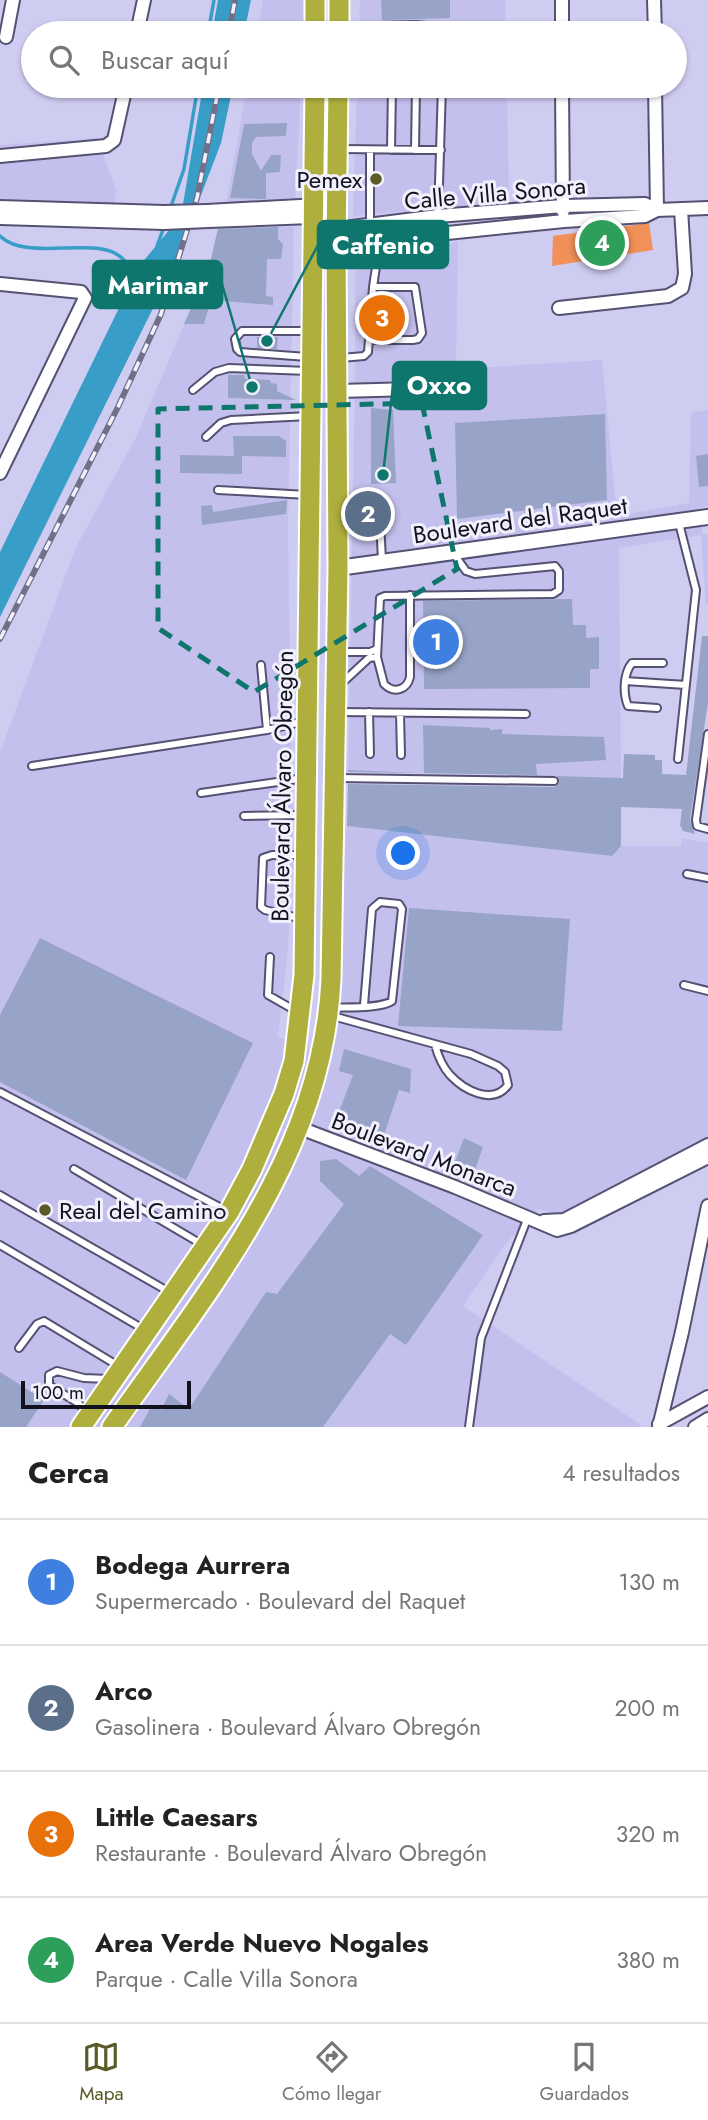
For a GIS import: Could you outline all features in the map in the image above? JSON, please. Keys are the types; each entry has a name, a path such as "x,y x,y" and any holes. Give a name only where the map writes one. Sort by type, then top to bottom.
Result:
{"highway":[{"path":"315,0 315,21"},
{"path":"339,0 339,21"},
{"name":"Boulevard Álvaro Obregón","path":"85,1421 229,1212 252,1169 284,1094 294,1061 301,1014 305,920 314,98"},
{"path":"112,1427 218,1277 278,1177 300,1128 319,1068 329,1012 338,568 338,98"}],"street":[{"path":"6,37 13,0"},
{"path":"140,21 144,0"},
{"path":"562,0 562,21"},
{"path":"654,0 655,21"},
{"path":"0,156 99,148 114,140 123,98"},
{"path":"562,98 564,221"},
{"path":"656,98 657,209"},
{"name":"Calle Villa Sonora","path":"336,224 370,225 438,216 563,206 645,204 657,209 708,208"},
{"path":"0,207 164,217"},
{"name":"Calle Villa Sonora","path":"336,224 380,240 564,221 645,216 657,209"},
{"path":"559,308 668,296 682,288 685,274 681,209"},
{"path":"0,218 208,216 313,226 336,224"},
{"path":"313,226 336,224"},
{"path":"313,226 336,224"},
{"path":"0,284 81,292 85,298 0,473"},
{"path":"339,391 450,388"},
{"name":"Boulevard del Raquet","path":"338,568 708,517"},
{"name":"Boulevard Monarca","path":"300,1128 455,1186 552,1229 563,1230 708,1157"},
{"name":"Boulevard Monarca","path":"530,1218 564,1220 708,1145"},
{"path":"659,1425 682,1332 708,1206"},
{"path":"659,1425 708,1397"},
{"path":"695,1427 708,1419"}],"lane":[{"path":"391,150 392,98"},
{"path":"415,150 416,98"},
{"path":"439,234 442,98"},
{"path":"337,149 441,149"},
{"path":"370,150 370,225"},
{"path":"338,359 368,353 373,286 380,240"},
{"path":"369,340 414,340 422,333 415,287 373,286"},
{"path":"311,364 240,352 235,344 242,331 312,331"},
{"path":"193,390 215,372 229,368 311,364"},
{"path":"206,437 221,423 231,419 311,416"},
{"path":"218,489 310,495"},
{"path":"338,498 379,502 382,562"},
{"path":"678,759 696,590 679,521"},
{"path":"410,595 408,684 403,689 389,688 384,684 377,657 380,598 410,595 553,594 559,590 559,571 555,566 475,574 466,571 453,552"},
{"path":"337,652 370,652 377,649"},
{"path":"336,689 369,659 377,657"},
{"path":"657,708 628,706 625,681 628,666 632,663 663,663"},
{"path":"261,665 267,730"},
{"path":"625,681 686,685"},
{"path":"336,712 526,714"},
{"path":"369,712 370,754"},
{"path":"400,713 401,755"},
{"path":"32,766 267,730 307,721"},
{"path":"708,734 696,820 697,825 708,829"},
{"path":"201,793 306,778"},
{"path":"335,778 554,781"},
{"path":"244,816 306,815"},
{"path":"305,920 265,910 261,908 260,900 263,858 272,855 306,855"},
{"path":"687,874 708,878"},
{"path":"329,1012 386,1004 392,998 402,909 399,904 380,902 372,909 364,1006"},
{"path":"270,957 268,995 301,1014"},
{"path":"684,985 708,991"},
{"path":"329,1012 471,1054 498,1066 505,1072 508,1085 503,1091 493,1095 471,1091 450,1075 439,1059 435,1045"},
{"path":"0,1092 229,1212"},
{"path":"74,1169 205,1246"},
{"path":"0,1195 172,1294"},
{"path":"469,1427 481,1338 530,1218"},
{"path":"0,1245 147,1331"},
{"path":"19,1348 37,1324 44,1321 118,1374"},
{"path":"85,1421 78,1403 49,1385 48,1375 57,1371 84,1377 118,1374"}],"highlighted area":[{"path":"422,403 457,569 254,692 158,628 158,409"}],"shaded area":[{"path":"263,0 305,0 304,21 259,21"},
{"path":"360,0 505,0 506,21 359,21"},
{"path":"245,98 300,98 295,202 226,205"},
{"path":"357,98 507,98 509,202 353,216"},
{"path":"97,138 116,190 114,206 0,206 0,145"},
{"path":"649,223 653,250 552,266 553,236"},
{"path":"294,227 288,529 293,870 278,1037 330,1059 347,826 611,856 621,846 681,846 682,838 708,843 708,1140 563,1217 538,1209 503,1247 463,1306 640,1424 639,1427 0,1427 0,752 76,547 135,439 209,267 218,228"},
{"path":"458,242 456,369 602,360 617,516 689,503 691,413 708,410 708,506 703,507 702,535 708,534 708,605 701,535 619,548 621,778 348,770 355,258"}],"water":[{"path":"218,0 251,0 247,21 214,21"},
{"path":"201,98 230,98 221,143 173,268 0,617 0,552 140,265 181,216"}],"building":[{"path":"381,0 450,0 450,18 382,20"},
{"path":"287,123 286,136 256,137 252,143 252,154 261,171 271,155 281,155 280,172 266,173 266,199 230,198 244,124"},
{"path":"278,227 278,239 283,244 281,259 267,259 266,296 273,297 273,305 211,300 204,324 184,324 209,267 218,229"},
{"path":"257,337 278,337 277,349 257,348"},
{"path":"228,375 270,380 271,383 277,384 277,391 296,400 228,398"},
{"path":"371,408 393,410 396,483 371,484"},
{"path":"605,414 607,500 457,519 455,423"},
{"path":"233,436 279,436 286,441 286,457 242,456 242,474 180,473 180,455 234,456"},
{"path":"708,454 708,486 699,487 696,456"},
{"path":"287,500 286,514 202,525 201,506 212,505 213,512"},
{"path":"572,599 573,625 586,625 586,638 599,637 599,669 590,669 590,688 424,689 423,601"},
{"path":"702,636 708,636 708,703 690,819 695,834 683,831 680,825 682,809 621,807 621,846 612,856 347,826 348,784 554,787 559,783 557,776 623,778 624,754 655,755 655,760 662,760 662,774 686,775"},
{"path":"423,725 502,729 502,734 604,737 606,760 536,764 537,775 348,772 424,773"},
{"path":"409,908 570,919 562,1031 398,1026"},
{"path":"40,938 253,1043 186,1180 0,1082 0,1015"},
{"path":"344,1049 411,1069 410,1093 399,1090 380,1147 352,1137 354,1131 334,1125 353,1075 339,1071"},
{"path":"464,1138 483,1147 470,1184 450,1175"},
{"path":"413,1145 430,1152 426,1162 408,1156"},
{"path":"336,1159 359,1176 370,1166 483,1235 406,1345 390,1334 323,1427 140,1427 152,1405 161,1410 169,1394 189,1409 266,1292 277,1294 344,1204 320,1181 320,1161"},
{"path":"0,1372 44,1400 26,1427 0,1427"}],"waterway":[{"path":"210,21 214,0"},
{"path":"170,209 184,169 196,98"},
{"path":"157,246 164,227"},
{"path":"0,236 12,244 27,247 96,248 110,251 124,260 135,282"}],"railway":[{"path":"231,21 235,0"},
{"path":"0,639 117,409 161,314 197,198 217,98"}],"place":[{"name":"Pemex","path":"376,179"},
{"name":"Area Verde Nuevo Nogales","path":"602,243"},
{"name":"Little Caesars","path":"382,318"},
{"name":"Caffenio","path":"267,341"},
{"name":"Marimar","path":"252,387"},
{"name":"Oxxo","path":"383,475"},
{"name":"Arco","path":"368,514"},
{"name":"Bodega Aurrera","path":"436,642"},
{"name":"Real del Camino","path":"45,1210"}]}
